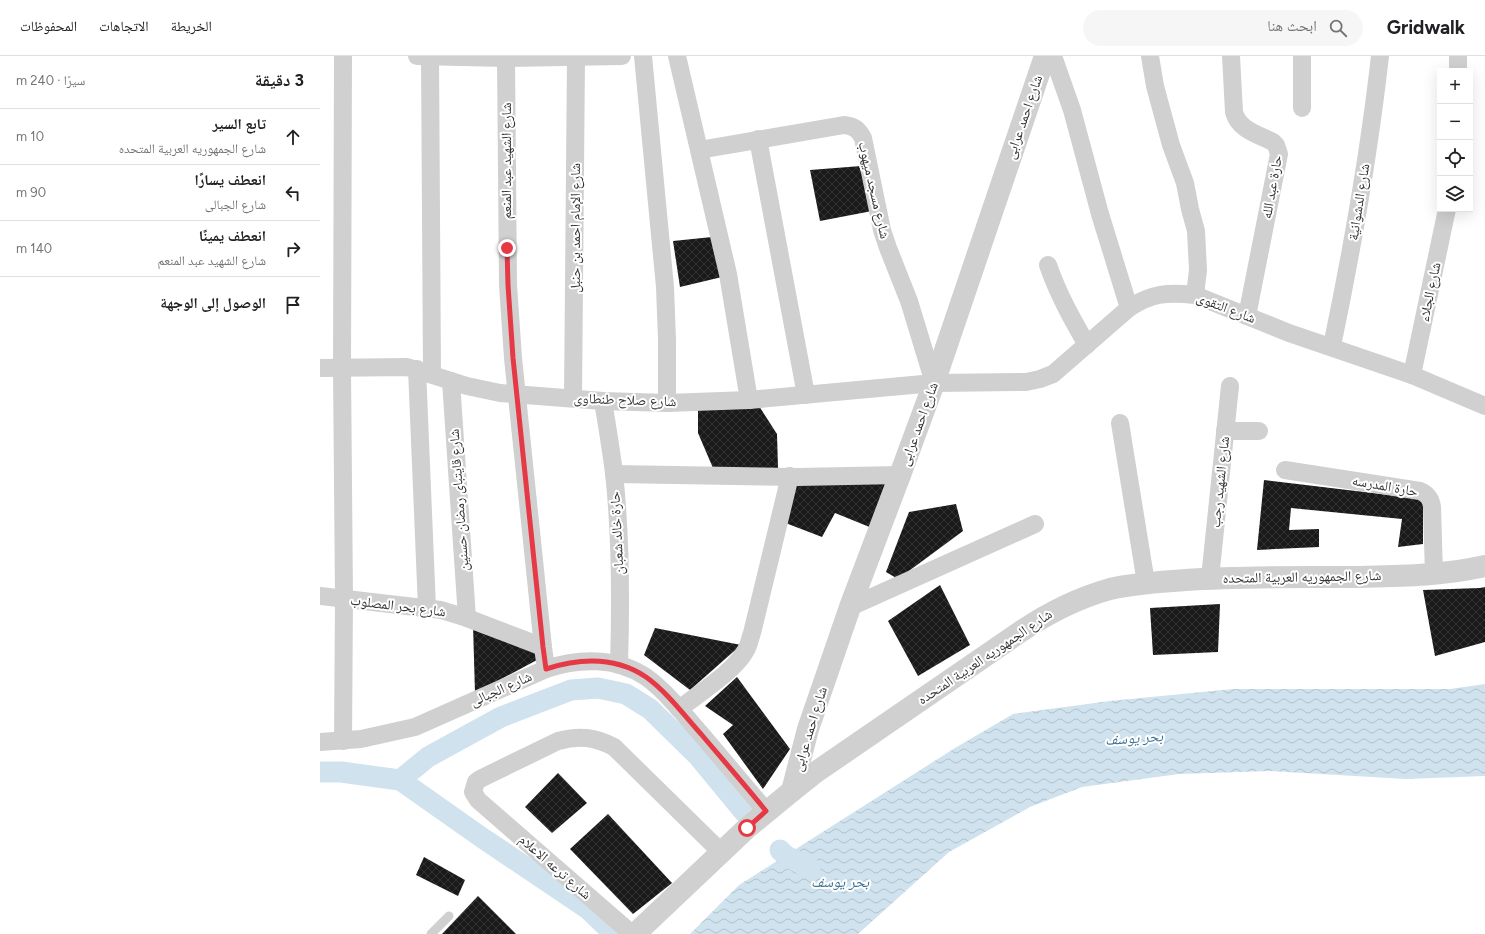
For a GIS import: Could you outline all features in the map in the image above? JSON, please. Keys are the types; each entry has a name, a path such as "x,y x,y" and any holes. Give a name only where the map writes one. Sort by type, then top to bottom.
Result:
{"street":[{"path":"343,56 343,741"},
{"path":"417,56 506,58 622,56"},
{"path":"427,608 424,371 430,56"},
{"path":"643,56 665,287 668,340 667,403"},
{"path":"677,56 728,274 749,400"},
{"name":"شارع احمد عرابى","path":"792,790 808,729 850,607 934,383 1045,56"},
{"path":"1053,56 1072,110 1100,214 1129,308"},
{"path":"1150,56 1157,94 1171,145 1185,183 1196,231 1198,270 1195,295"},
{"name":"حارة عبد الله","path":"1231,56 1234,112 1236,118 1244,128 1273,142 1280,154 1247,316"},
{"path":"1302,56 1302,108"},
{"name":"شارع الدشوانية","path":"1332,346 1350,259 1364,174 1380,56"},
{"path":"1458,56 1458,68"},
{"name":"شارع الإمام احمد بن حنبل","path":"574,398 576,57"},
{"name":"شارع الشهيد عبد المنعم","path":"506,58 508,285 513,351 546,669"},
{"name":"شارع مسجد ميهوب","path":"699,150 844,125 852,125 859,130 863,138 884,236 909,301 934,383"},
{"path":"758,139 806,394"},
{"name":"شارع الجلاء","path":"1412,376 1446,212"},
{"path":"1048,265 1056,288 1087,345"},
{"name":"شارع التقوى","path":"934,383 1026,382 1053,374 1129,308 1140,301 1167,293 1195,295 1289,333 1332,346 1485,404"},
{"name":"شارع صلاح طنطاوى","path":"320,368 395,366 424,371 451,381 484,390 518,395 603,401 667,403 749,400 934,383"},
{"name":"شارع قايتباى رمضان حسنين","path":"451,381 467,618"},
{"name":"شارع الشهيد رجب","path":"1210,578 1230,386"},
{"name":"حارة خالد شعبان","path":"603,401 614,474 620,568 621,615 618,665"},
{"path":"1120,423 1146,583"},
{"path":"1225,431 1259,431"},
{"name":"حارة المدرسه","path":"1285,470 1420,490 1425,493 1432,501 1434,575"},
{"path":"614,474 790,476 900,475"},
{"path":"679,709 729,671 740,660 746,650 752,633 790,476"},
{"path":"850,607 1035,524"},
{"name":"شارع الجمهوريه العربية المتحده","path":"634,934 721,852 766,811 792,790 823,767 1037,620 1055,610 1092,595 1130,585 1146,583 1210,578 1434,575 1485,566"},
{"name":"شارع بحر المصلوب","path":"320,596 441,610 467,618 543,647"},
{"name":"شارع الجبالى","path":"320,742 343,741 379,736 415,727 546,669 582,661 601,661 633,670 646,677 679,709 766,811"},
{"name":"شارع ترعه الاعلام","path":"634,934 478,800 473,792 476,782 558,741 575,738 593,738 614,748 721,852"}],"lane":[{"path":"431,934 449,916"}],"water":[{"name":"بحر يوسف","path":"1485,684 1485,776 1406,779 1269,771 1179,774 1082,787 1030,807 949,852 858,934 690,934 739,885 955,748 1013,714 1110,701 1233,689 1450,689"}],"building":[{"path":"861,166 872,211 820,221 810,170"},
{"path":"712,237 722,277 680,287 673,241"},
{"path":"759,406 777,434 778,468 713,468 698,433 698,408"},
{"path":"1264,480 1423,499 1423,544 1398,547 1402,519 1291,508 1289,530 1319,529 1319,547 1257,550"},
{"path":"794,484 888,484 872,528 835,513 822,537 783,522"},
{"path":"956,504 963,531 898,579 886,572 909,512"},
{"path":"940,585 970,645 918,676 888,621"},
{"path":"1485,587 1485,642 1435,656 1423,590"},
{"path":"1220,604 1218,652 1153,655 1150,608"},
{"path":"473,625 537,648 537,660 475,693"},
{"path":"655,628 741,645 690,690 644,655"},
{"path":"737,677 790,749 763,789 723,734 733,725 705,706"},
{"path":"558,773 587,803 552,833 525,807"},
{"path":"608,814 672,883 633,914 570,849"},
{"path":"424,857 465,880 458,896 416,875"},
{"path":"478,896 516,934 442,934"}],"waterway":[{"path":"400,780 428,757 501,717 571,690 598,688 626,694 650,709 698,756 745,813"},
{"path":"320,772 341,772 400,780 588,909 614,934"},
{"path":"780,850 786,856 810,868"}],"route":[{"path":"507,248 513,358 546,669 582,661 601,661 633,670 646,677 679,709 766,811 747,828"}]}
